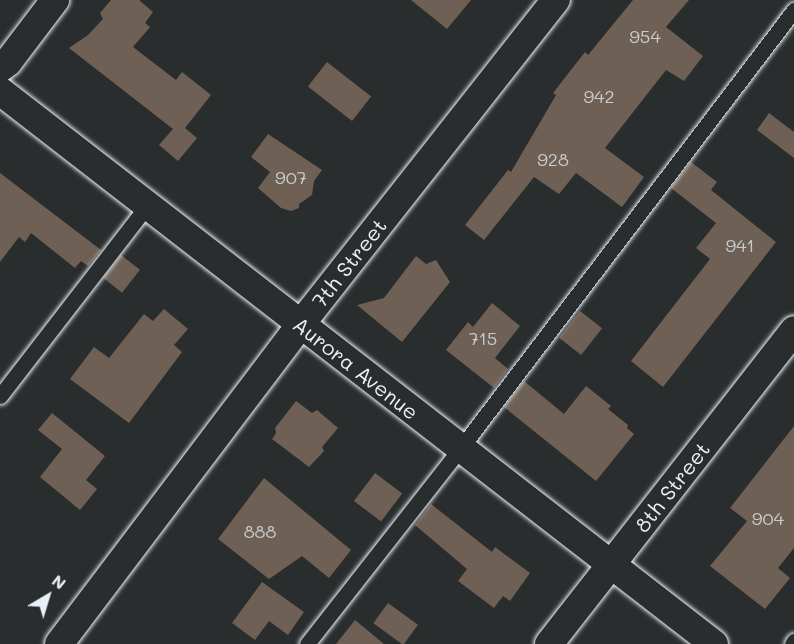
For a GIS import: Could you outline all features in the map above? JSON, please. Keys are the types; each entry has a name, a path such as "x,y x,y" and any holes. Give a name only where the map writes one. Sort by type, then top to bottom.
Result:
{"street":[{"path":"0,68 56,0"},
{"name":"7th Street","path":"59,644 300,325 556,0"},
{"name":"Aurora Avenue","path":"0,91 714,644"},
{"name":"8th Street","path":"549,644 794,330"}],"lane":[{"path":"307,644 460,448 794,10"},
{"path":"0,396 147,206"}],"building":[{"path":"111,0 139,0 153,12 145,23 150,27 133,47 176,80 182,72 211,95 185,128 197,138 178,161 159,145 173,129 69,48 88,35 103,19 100,13"},
{"path":"411,0 471,0 447,29"},
{"path":"633,0 689,0 666,27 703,56 684,81 666,70 605,148 644,177 622,207 576,173 559,194 534,177 484,240 465,225 508,170 511,172 556,95 553,93 585,52 588,55"},
{"path":"327,62 371,96 352,121 308,86"},
{"path":"769,113 794,132 794,158 757,130"},
{"path":"268,134 322,170 314,181 312,195 299,204 299,208 291,211 281,208 258,188 270,172 251,157"},
{"path":"691,162 717,182 711,190 776,242 663,387 631,361 710,259 696,248 716,223 671,188"},
{"path":"0,173 101,250 88,266 81,261 75,268 31,233 25,242 19,237 0,262"},
{"path":"121,255 140,270 122,293 103,278"},
{"path":"416,256 426,264 436,260 450,282 402,342 357,305 384,298"},
{"path":"492,303 520,326 495,358 508,369 494,388 446,350 468,322 473,327"},
{"path":"164,309 188,329 174,345 182,352 129,423 70,379 94,347 109,358 144,314 153,321"},
{"path":"580,311 602,328 581,355 559,338"},
{"path":"524,381 564,414 586,386 611,406 608,409 628,425 627,428 634,434 596,481 504,407"},
{"path":"296,401 312,413 317,410 338,428 322,447 324,451 309,467 272,439 276,433 275,428"},
{"path":"52,413 105,456 86,480 97,489 80,510 40,477 62,449 38,430"},
{"path":"794,426 794,548 778,568 790,578 765,609 710,566 747,521 730,508"},
{"path":"375,473 402,493 381,521 354,501"},
{"path":"264,478 351,550 329,578 302,556 269,579 218,539"},
{"path":"431,504 492,552 495,547 530,573 510,601 503,596 494,608 458,581 467,569 415,525"},
{"path":"262,582 304,612 288,635 269,621 255,640 232,623"},
{"path":"388,603 418,625 402,644 373,623"},
{"path":"355,620 384,644 336,644"}]}
